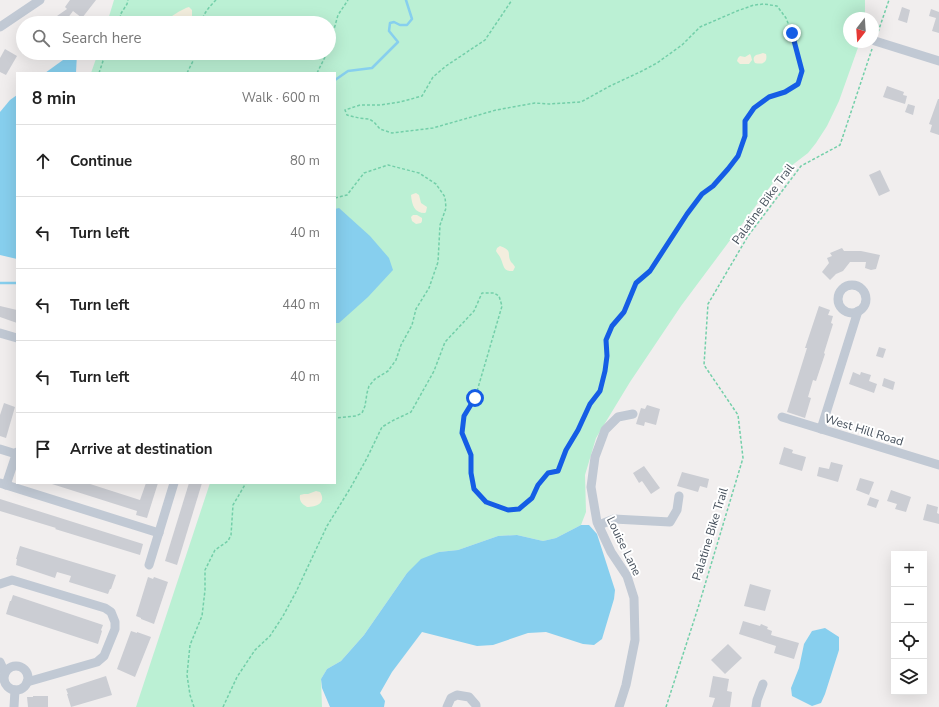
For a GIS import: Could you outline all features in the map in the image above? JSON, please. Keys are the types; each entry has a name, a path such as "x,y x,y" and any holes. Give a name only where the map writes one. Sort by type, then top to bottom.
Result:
{"street":[{"path":"16,16 40,0"},
{"path":"0,27 16,16"},
{"path":"879,42 939,61"},
{"path":"821,429 858,311"},
{"path":"0,333 16,338"},
{"name":"Louise Lane","path":"620,707 635,640 634,598 627,576 611,552 597,522 591,487 595,457 605,430 618,417 633,414"},
{"name":"West Hill Road","path":"782,418 939,465"},
{"path":"0,449 16,453"},
{"path":"16,455 3,484 159,533"},
{"path":"149,565 174,484"},
{"path":"599,525 614,519 670,522 676,510 679,496"},
{"path":"0,584 12,580 105,608 111,612 115,622 115,629 104,656 97,662 27,682 22,688 14,690 5,684 5,673 0,662"},
{"path":"5,673 11,668 18,667 25,671 28,678 27,682"},
{"path":"756,707 763,684"},
{"path":"14,690 14,707"},
{"path":"447,707 451,698 457,695 469,697 476,707"}],"path":[{"path":"120,16 128,0"},
{"path":"203,16 216,0"},
{"path":"336,22 338,15 348,0"},
{"path":"222,707 237,678 255,650 270,636 286,610 306,573 327,526 357,476 382,427 411,412 432,376 445,342 474,311 482,293 494,293 499,296 502,306 475,398 464,416 462,433 471,455 471,473 474,489 486,502 508,510 519,509 532,498 538,485 548,473 558,471 566,450 578,430 590,404 600,391 607,356 606,340 612,326 624,312 636,283 650,271 687,214 702,194 713,186 738,156 745,136 745,121 754,108 769,97 785,92 798,84 802,71 792,33 786,18 777,6 764,4 754,5 737,11 700,27 682,45 657,63 581,102 549,104 535,103 496,110 433,128 392,133 380,129 374,122 368,119 347,115 345,110 360,105 380,105 400,102 422,96 433,77 446,66 485,40 512,0"},
{"name":"Palatine Bike Trail","path":"879,29 889,0"},
{"name":"Palatine Bike Trail","path":"666,707 698,608 743,458 738,415 704,365 708,304 748,236 802,166 840,145 873,48"},
{"path":"99,72 104,60"},
{"path":"188,72 194,60"},
{"path":"318,72 324,60"},
{"path":"336,198 347,195 364,173 388,165 419,173 436,184 444,197 446,208 440,225 438,262 429,288 416,309 412,325 401,345 396,360 388,371 375,379 369,386 362,413 356,416 336,418"},
{"path":"194,707 190,695 187,675 190,645 202,616 205,570 215,550 228,541 231,535 233,505 245,484"}],"green space":[{"path":"114,0 865,0 865,12 843,12 843,48 858,48 839,101 827,126 808,153 778,176 681,306 630,382 596,438 585,475 586,512 581,525 556,538 543,541 517,535 498,536 458,550 439,552 407,573 364,635 341,661 327,669 321,679 322,707 136,707 210,484 336,484 336,72 91,72 96,60 336,60 336,16 109,16"}],"sand":[{"path":"189,7 192,10 192,16 172,16 173,15"},
{"path":"763,53 766,54 766,61 758,64 755,63 754,57"},
{"path":"750,54 752,60 749,64 740,64 737,61 740,56 745,57"},
{"path":"416,193 419,195 421,203 427,207 425,213 418,212 414,208 411,195"},
{"path":"413,215 417,215 422,218 421,223 416,224 412,221 411,217"},
{"path":"500,246 507,249 511,262 515,267 513,271 505,269 496,251"},
{"path":"316,491 320,492 322,496 320,504 307,507 300,501 300,495"}],"water":[{"path":"63,60 77,60 76,72 46,72"},
{"path":"16,96 16,259 0,255 0,112 10,100"},
{"path":"339,208 370,236 389,258 393,270 368,297 339,323 336,323 336,209"},
{"path":"581,525 589,525 597,534 615,590 614,599 602,639 594,645 583,644 546,632 528,633 493,645 477,646 422,632 392,672 380,693 385,701 384,707 330,707 322,688 321,679 327,669 341,661 364,635 407,573 421,559 439,552 458,550 498,536 517,535 543,541 556,538"},
{"path":"825,628 839,637 839,650 821,703 812,706 792,696 791,688 799,668 804,644 812,631"}],"building":[{"path":"70,0 96,0 84,16 79,16 73,11 69,16 57,16 67,9 65,7"},
{"path":"902,7 910,10 907,23 898,20"},
{"path":"931,9 939,12 939,33 932,31 936,18 929,16"},
{"path":"5,49 16,55 6,75 0,72 0,58"},
{"path":"887,86 904,92 903,95 907,96 905,104 883,97"},
{"path":"938,99 939,135 930,132 932,125 929,124"},
{"path":"908,104 915,106 913,115 905,112"},
{"path":"880,170 890,191 879,196 869,175"},
{"path":"842,248 844,251 861,251 880,255 876,269 871,270 865,268 866,262 850,262 843,271 836,274 830,280 822,272 829,263 827,258 832,256 830,253"},
{"path":"0,306 16,310 16,323 0,317"},
{"path":"819,306 830,310 828,315 833,316 831,323 833,324 816,381 813,380 808,397 811,398 805,418 787,412 807,348 805,348"},
{"path":"879,347 886,349 883,358 876,356"},
{"path":"853,372 860,375 861,372 871,375 869,381 877,384 874,393 849,384"},
{"path":"884,378 895,382 893,390 882,386"},
{"path":"4,403 15,407 6,438 0,436 0,415"},
{"path":"647,405 660,409 656,425 645,422 644,426 636,424 641,408 645,409"},
{"path":"784,447 793,450 792,453 806,457 802,471 779,464"},
{"path":"831,462 843,465 838,482 817,476 819,467 829,469"},
{"path":"644,466 660,488 651,494 642,481 639,483 633,473"},
{"path":"682,472 709,479 707,488 700,486 698,492 677,486"},
{"path":"860,478 874,482 869,495 856,490"},
{"path":"52,484 90,484 140,500 146,484 158,484 147,518 136,515 137,511"},
{"path":"189,484 202,484 177,565 165,561"},
{"path":"891,490 911,497 906,512 895,509 897,504 887,501"},
{"path":"870,497 879,500 876,508 867,505"},
{"path":"0,499 143,544 140,555 0,511"},
{"path":"927,504 938,507 937,513 939,514 939,524 923,520"},
{"path":"20,546 116,575 111,589 108,594 69,582 71,576 57,572 55,578 16,565 16,559"},
{"path":"148,577 153,579 154,577 168,582 154,624 136,616"},
{"path":"750,584 771,590 765,611 744,606"},
{"path":"13,595 103,625 98,644 6,614"},
{"path":"743,621 760,626 761,624 768,627 767,629 772,631 771,635 799,643 794,659 774,653 776,646 739,634"},
{"path":"131,631 151,637 135,677 117,669"},
{"path":"728,644 742,658 725,674 711,660"},
{"path":"106,676 112,695 71,707 66,689"},
{"path":"713,676 729,679 727,691 732,692 730,707 712,707 715,698 709,697"},
{"path":"48,696 48,707 28,707 27,697"}],"waterway":[{"path":"336,79 348,71 372,68 398,42 389,31 390,23 394,22 400,25 407,25 412,19 406,0"},
{"path":"0,283 16,283"}],"route":[{"path":"475,398 464,416 462,433 471,455 471,473 474,489 486,502 508,510 519,509 532,498 538,485 548,473 558,471 566,450 578,430 590,404 600,391 607,356 606,340 612,326 624,312 636,283 650,271 687,214 702,194 713,186 738,156 745,136 745,121 754,108 769,97 785,92 798,84 802,71 792,33"}]}
